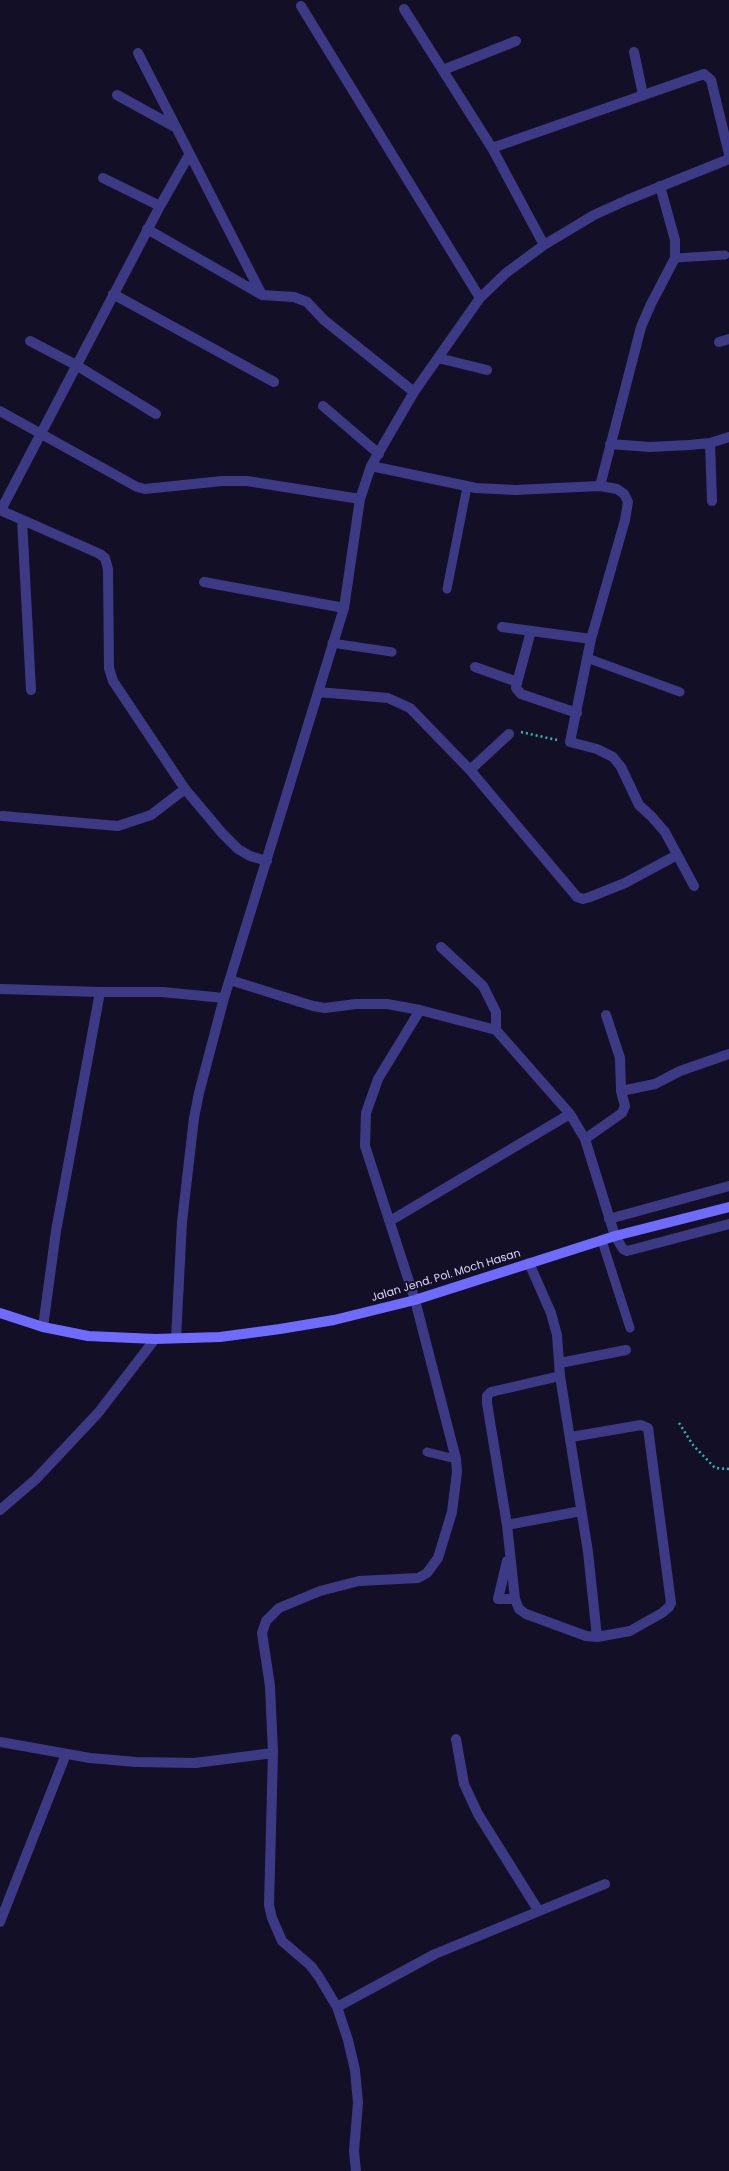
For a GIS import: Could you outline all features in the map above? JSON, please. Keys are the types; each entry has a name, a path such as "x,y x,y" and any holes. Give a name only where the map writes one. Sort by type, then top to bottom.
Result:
{"main road":[{"name":"Jalan Jend. Pol. Moch Hasan","path":"0,1313 43,1328 88,1336 155,1339 220,1337 280,1329 334,1320 415,1300 615,1236 729,1207"}],"street":[{"path":"300,6 480,298"},
{"path":"404,9 492,148 544,245"},
{"path":"443,70 516,41"},
{"path":"138,52 262,296"},
{"path":"634,52 643,95"},
{"path":"492,148 701,75 709,77 729,154"},
{"path":"117,95 175,127"},
{"path":"189,155 147,229 1,510 100,554 105,558 108,569 110,674 138,721 185,788 238,849 250,856 267,861"},
{"path":"176,1338 182,1222 194,1118 224,998 344,608 360,499 371,466 414,392 480,298 506,273 544,245 594,215 660,186 729,159"},
{"path":"103,178 160,206"},
{"path":"600,486 641,327 675,258 675,240 660,186"},
{"path":"147,229 262,296 294,297 307,302 324,320 414,392"},
{"path":"113,294 274,382"},
{"path":"30,341 76,365 156,414"},
{"path":"438,358 488,370"},
{"path":"323,406 379,454"},
{"path":"0,411 136,487 145,489 222,481 247,481 360,499"},
{"path":"610,444 650,447 710,443 729,437"},
{"path":"710,443 712,501"},
{"path":"371,466 467,487 515,490 600,486 617,489 624,494 628,502 625,520 591,640 570,742 597,749 614,758 621,767 639,805 652,817 664,832 694,886"},
{"path":"22,520 31,690"},
{"path":"204,582 344,608"},
{"path":"502,627 591,640"},
{"path":"531,632 516,688 521,694 577,713"},
{"path":"475,667 506,677 517,683"},
{"path":"318,692 388,698 399,701 410,708 470,770 578,897 583,899 625,883 677,855"},
{"path":"470,770 509,734"},
{"path":"2,816 118,826 151,815 185,788"},
{"path":"441,947 483,986 496,1012 496,1030"},
{"path":"230,980 325,1008 356,1004 387,1004 420,1010 496,1030 570,1114 585,1139 615,1236 621,1246 627,1251 729,1224"},
{"path":"0,989 162,992 224,998"},
{"path":"43,1328 56,1231 100,992"},
{"path":"356,2171 354,2151 358,2103 355,2070 337,2007 311,1966 282,1941 272,1918 269,1905 273,1753 270,1686 262,1633 266,1621 279,1608 320,1591 358,1581 418,1578 427,1573 438,1558 452,1512 457,1472 456,1459 415,1300 365,1146 366,1113 378,1079 420,1010"},
{"path":"585,1139 622,1113 624,1106 620,1058 606,1015"},
{"path":"622,1091 655,1084 680,1071 729,1054"},
{"path":"390,1221 570,1114"},
{"path":"609,1219 729,1186"},
{"path":"529,1263 551,1313 557,1336 560,1376 582,1511 597,1637"},
{"path":"0,1510 36,1479 98,1413 155,1339"},
{"path":"560,1363 626,1350"},
{"path":"560,1376 491,1392 487,1396 486,1403 507,1525 515,1598 519,1609 526,1614 586,1636 597,1637 630,1630 662,1613 669,1608 671,1603 648,1428 641,1425 571,1437"},
{"path":"507,1525 582,1511"},
{"path":"509,1554 498,1599 515,1598"},
{"path":"456,1739 464,1784 478,1814 538,1910"},
{"path":"0,1742 66,1754 136,1762 195,1763 273,1753"},
{"path":"0,1922 66,1754"},
{"path":"337,2007 435,1954 538,1910 605,1884"}],"lane":[{"path":"675,258 725,255"},
{"path":"447,589 467,487"},
{"path":"332,643 392,652"},
{"path":"587,658 680,692"},
{"path":"602,1240 630,1328"},
{"path":"427,1452 456,1459"}],"path":[{"path":"509,734 518,732 570,742"},
{"path":"679,1423 692,1445 715,1468 729,1469"}]}
